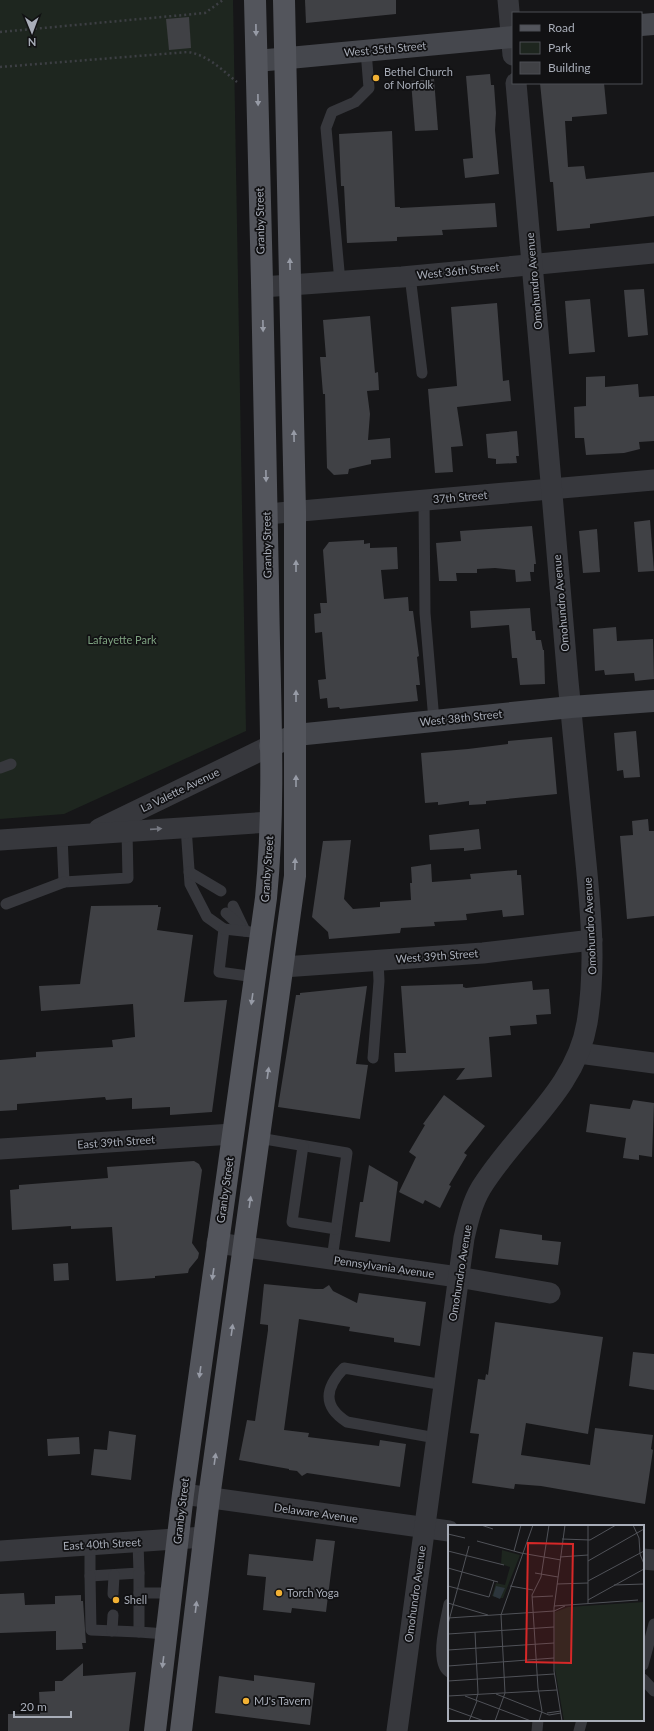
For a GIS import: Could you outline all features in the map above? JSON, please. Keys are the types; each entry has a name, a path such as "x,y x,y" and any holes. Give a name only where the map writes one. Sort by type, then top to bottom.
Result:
{"main road":[{"name":"Granby Street","path":"155,1731 183,1494 255,977 253,932 269,865 270,746 267,514 256,0"},
{"path":"181,1731 209,1498 295,876 296,511 284,0"},
{"path":"642,25 654,24"},
{"name":"West 35th Street","path":"257,61 366,51 512,43"},
{"name":"West 38th Street","path":"270,746 296,735 571,707 654,701"}],"street":[{"path":"508,0 512,43"},
{"name":"Omohundro Avenue","path":"397,1731 458,1277 464,1238 470,1213 480,1190 504,1154 549,1102 573,1067 579,1053 586,1026 592,976 592,940 588,884 550,490 533,264 516,84"},
{"name":"West 36th Street","path":"262,287 410,276 654,253"},
{"name":"37th Street","path":"267,514 654,480"},
{"name":"La Valette Avenue","path":"90,834 270,746"},
{"name":"La Valette Avenue","path":"0,840 270,822"},
{"name":"West 39th Street","path":"283,968 483,953 592,940"},
{"path":"579,1053 654,1063"},
{"name":"East 39th Street","path":"0,1149 233,1134"},
{"name":"Pennsylvania Avenue","path":"218,1243 458,1277 550,1293"},
{"name":"Delaware Avenue","path":"183,1494 448,1531"},
{"name":"East 40th Street","path":"0,1551 204,1537"},
{"path":"644,1558 654,1560"}],"lane":[{"path":"340,282 326,128 332,112 355,102 369,88 366,51"},
{"path":"410,276 422,373"},
{"path":"424,500 425,613 434,721"},
{"path":"0,768 11,764"},
{"path":"186,827 190,884 207,917 224,929 253,932"},
{"path":"6,904 64,882 128,878 127,831"},
{"path":"62,836 64,882"},
{"path":"189,872 217,893"},
{"path":"229,910 253,932"},
{"path":"224,929 219,972 255,977"},
{"path":"373,1058 378,960"},
{"path":"259,1138 347,1153 332,1259"},
{"path":"302,1146 292,1222 336,1229"},
{"path":"436,1438 347,1422 335,1415 329,1403 330,1389 334,1379 344,1368 444,1385"},
{"path":"138,1542 139,1632"},
{"path":"90,1545 91,1630 166,1634"},
{"path":"90,1576 139,1573"},
{"path":"113,1594 114,1575"},
{"path":"139,1593 171,1593"},
{"path":"448,1610 441,1648 442,1662 448,1671"},
{"path":"112,1631 113,1615"},
{"path":"644,1661 654,1624"},
{"path":"644,1680 654,1691"},
{"path":"537,1731 538,1721"},
{"path":"579,1731 582,1721"}],"path":[{"path":"0,32 205,13 223,0"},
{"path":"0,67 188,52 198,53 242,86"}],"green space":[{"name":"Lafayette Park","path":"0,0 233,0 246,731 64,814 0,819"}],"building":[{"path":"305,0 396,0 396,14 306,23"},
{"path":"189,17 191,48 169,50 166,19"},
{"path":"490,74 491,85 494,85 496,113 495,130 499,174 465,178 463,159 473,158 466,76"},
{"path":"434,79 438,130 415,131 411,81"},
{"path":"540,84 604,84 607,114 572,117 572,121 565,121 568,167 584,166 586,179 654,172 654,216 590,224 590,228 557,231 553,182 550,182"},
{"path":"392,131 395,207 495,203 497,227 442,230 443,235 397,237 397,241 347,243 344,186 341,186 339,134"},
{"path":"644,289 648,335 628,337 624,290"},
{"path":"590,299 595,352 569,354 565,301"},
{"path":"497,303 503,381 509,380 511,401 457,407 463,446 451,447 453,472 435,473 428,389 457,386 451,307"},
{"path":"370,316 375,373 378,372 379,390 367,391 370,414 368,440 390,438 391,458 371,460 371,464 349,469 348,474 334,475 327,468 325,394 323,394 320,357 326,357 323,320"},
{"path":"605,376 605,387 638,384 639,397 654,396 654,441 639,442 640,449 624,453 586,455 584,438 575,438 574,407 586,406 586,377"},
{"path":"517,431 519,456 516,456 517,463 496,464 496,459 488,458 486,434"},
{"path":"650,520 654,571 638,572 634,522"},
{"path":"532,526 536,564 534,564 534,572 530,572 531,581 516,582 515,570 495,568 477,569 477,573 456,573 457,581 439,581 436,543 461,541 460,531"},
{"path":"597,529 600,572 583,573 579,531"},
{"path":"364,540 364,544 370,543 370,548 397,547 398,569 381,570 384,599 408,597 409,611 413,611 419,656 417,657 420,685 416,685 418,701 340,709 339,707 328,708 327,698 320,699 318,680 326,679 322,632 315,633 314,614 321,613 320,603 327,603 323,550 329,542"},
{"path":"530,608 532,631 535,631 536,640 541,640 544,650 545,684 520,685 517,658 512,658 509,625 471,628 470,611"},
{"path":"616,627 617,641 653,639 654,679 635,681 634,673 605,675 604,670 595,671 593,629"},
{"path":"636,731 640,777 624,778 623,770 617,771 614,733"},
{"path":"552,737 557,794 486,801 486,804 469,805 469,801 438,805 438,802 425,803 421,753 468,749 508,744 508,741"},
{"path":"648,819 649,831 654,831 654,916 627,919 620,836 633,835 632,821"},
{"path":"479,829 481,849 464,851 464,848 430,850 429,835"},
{"path":"351,840 344,899 353,909 380,907 380,902 411,900 411,867 431,864 432,882 471,879 470,874 517,870 517,875 521,875 524,915 503,917 502,910 466,914 467,920 434,922 435,926 401,928 400,933 329,939 328,932 312,917 323,841"},
{"path":"158,905 158,907 161,907 157,930 193,935 184,1002 227,1000 212,1112 170,1115 170,1107 132,1109 132,1098 106,1100 105,1097 17,1104 17,1110 0,1111 0,1060 36,1057 36,1052 113,1047 112,1040 135,1037 133,1004 41,1011 39,986 80,984 91,906"},
{"path":"532,981 533,990 549,989 551,1014 536,1015 537,1024 510,1026 511,1035 489,1037 492,1077 456,1080 465,1068 395,1072 394,1053 406,1053 401,986 463,984 463,987 466,988"},
{"path":"367,986 356,1064 368,1065 360,1119 278,1107 296,995 300,995 300,993"},
{"path":"444,1095 485,1126 464,1153 467,1155 449,1185 451,1186 440,1208 425,1200 423,1204 399,1192 416,1157 409,1152 425,1125 423,1124"},
{"path":"633,1100 654,1103 652,1157 639,1155 639,1160 623,1158 626,1138 586,1132 590,1104 630,1109"},
{"path":"194,1161 199,1164 202,1170 192,1243 199,1253 198,1258 189,1269 188,1273 155,1276 155,1278 116,1281 112,1227 71,1229 71,1226 12,1230 10,1190 19,1189 19,1185 108,1178 107,1167"},
{"path":"369,1165 398,1182 390,1242 355,1237 360,1202 363,1202"},
{"path":"500,1229 542,1235 542,1240 561,1242 558,1265 495,1258"},
{"path":"68,1263 69,1280 54,1281 53,1264"},
{"path":"264,1284 315,1289 323,1289 329,1285 333,1291 357,1303 359,1293 426,1302 420,1346 394,1342 394,1338 349,1331 350,1327 299,1319 284,1430 309,1433 308,1437 379,1446 380,1440 406,1444 400,1487 307,1473 302,1476 297,1471 239,1460 247,1420 255,1421 268,1330 268,1325 260,1324"},
{"path":"495,1322 603,1337 588,1434 526,1423 521,1455 590,1465 595,1428 653,1435 651,1449 653,1450 645,1504 541,1486 515,1484 514,1489 472,1483 479,1434 470,1433 478,1379 485,1380 486,1374 488,1375"},
{"path":"633,1352 654,1354 654,1390 629,1386"},
{"path":"109,1431 136,1435 131,1480 91,1475 94,1449 107,1450"},
{"path":"79,1437 80,1454 48,1456 47,1439"},
{"path":"316,1539 335,1541 326,1612 292,1608 291,1613 263,1610 266,1577 247,1575 249,1554 313,1561"},
{"path":"24,1593 25,1605 55,1604 55,1596 81,1595 81,1601 83,1601 86,1643 82,1643 83,1649 56,1650 56,1631 0,1633 0,1594"},
{"path":"83,1663 83,1676 136,1672 129,1731 8,1731 8,1714 40,1714 39,1692 55,1691 55,1681 62,1681"},
{"name":"MJ's Tavern","path":"254,1675 315,1683 310,1725 215,1713 219,1676 254,1681"}],"place":[{"name":"Bethel Church of Norfolk","path":"376,78"},
{"name":"Torch Yoga","path":"279,1593"},
{"name":"Shell","path":"116,1600"},
{"name":"MJ's Tavern","path":"246,1701"}]}
